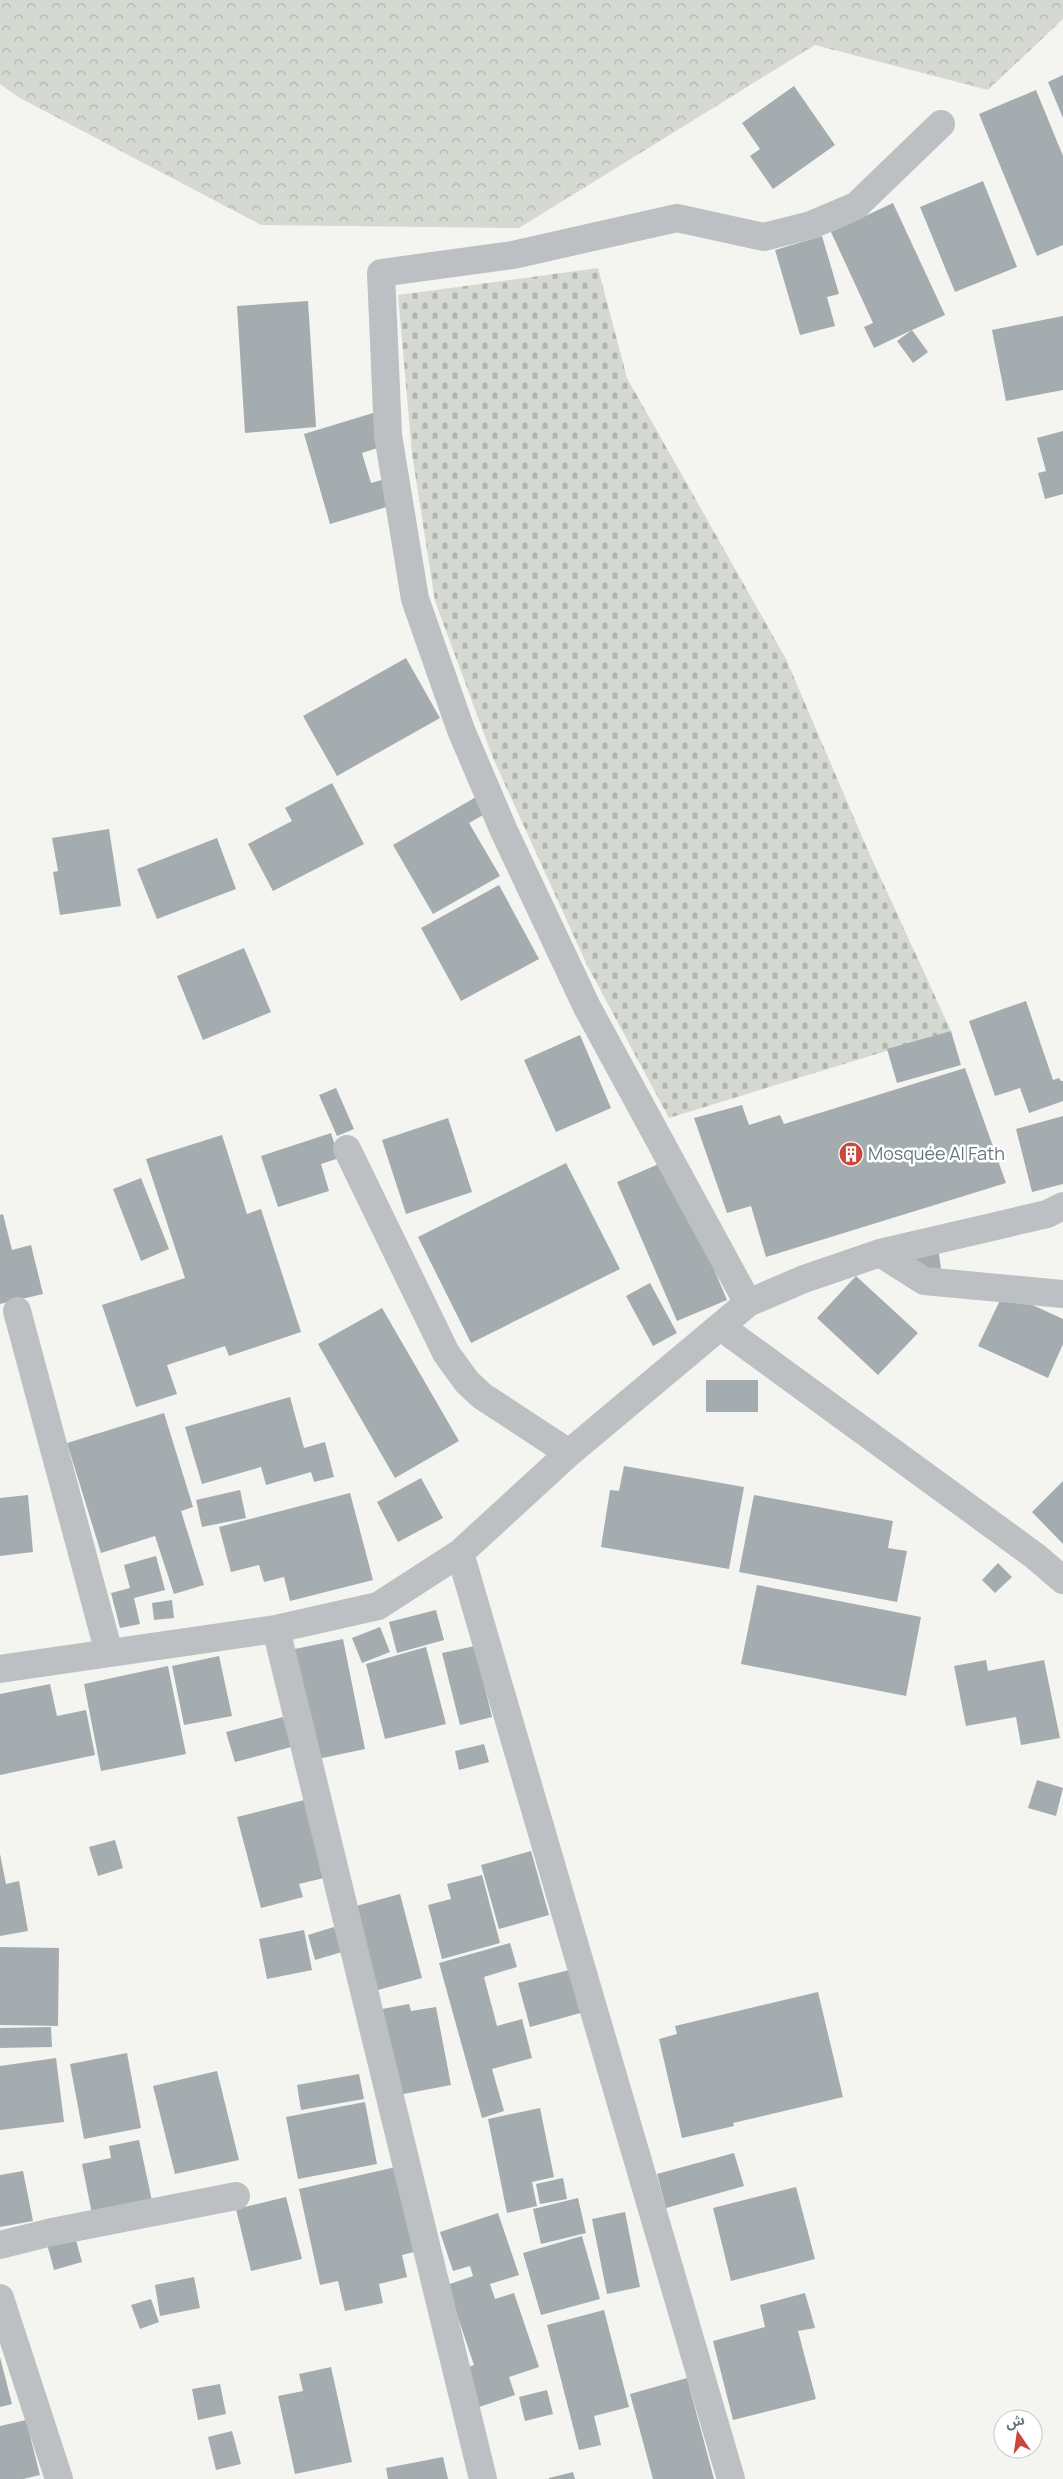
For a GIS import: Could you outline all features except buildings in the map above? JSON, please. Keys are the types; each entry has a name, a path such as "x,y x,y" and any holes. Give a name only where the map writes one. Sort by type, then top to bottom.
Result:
{"street":[{"path":"748,1303 586,1007 504,831 458,720 415,599 388,435 381,273 513,255 677,218 764,237 811,224 856,206 941,124"},
{"path":"347,1149 446,1353 467,1382 482,1396 569,1453"},
{"path":"0,1668 276,1629 378,1606 460,1553 569,1453 748,1303 804,1279 880,1253 1047,1214 1063,1206"},
{"path":"880,1253 924,1281 1063,1294"},
{"path":"17,1311 110,1653"},
{"path":"721,1327 1035,1556 1063,1580"},
{"path":"460,1553 732,2479"},
{"path":"276,1629 483,2479"},
{"path":"0,2245 52,2232 236,2196"},
{"path":"0,2298 59,2479"}],"green space":[{"path":"0,0 1063,0 1063,19 988,90 815,45 519,228 261,225 20,98 0,84"},
{"path":"598,268 627,378 786,659 866,846 951,1031 669,1118 587,965 493,758 435,601 412,454 398,295"}],"place":[{"name":"Mosquée Al Fath","path":"851,1154"}]}
